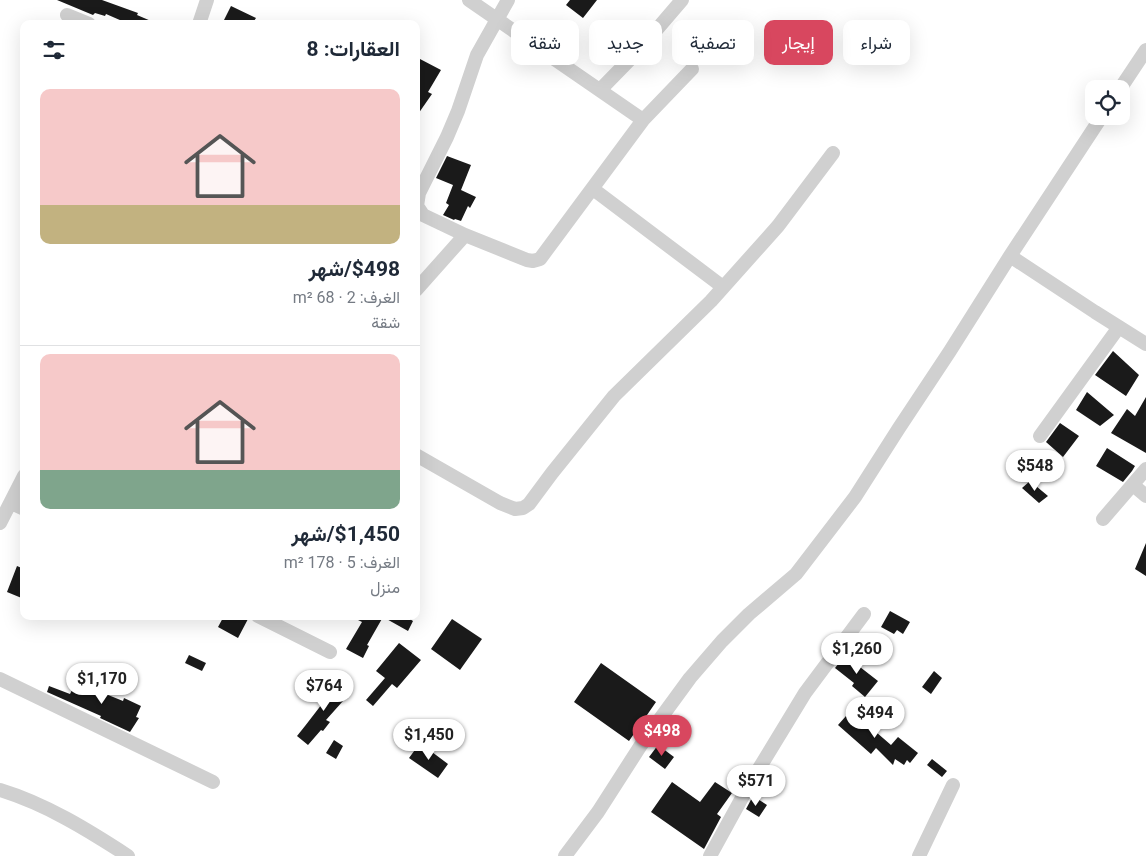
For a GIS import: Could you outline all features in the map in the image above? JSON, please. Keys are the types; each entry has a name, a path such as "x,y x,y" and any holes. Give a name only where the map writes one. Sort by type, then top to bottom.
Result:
{"street":[{"path":"200,20 207,0"},
{"path":"469,0 643,120"},
{"path":"420,191 458,111 477,55 508,0"},
{"path":"600,90 640,49 682,0"},
{"path":"66,15 79,20"},
{"path":"1126,80 1146,50"},
{"path":"420,210 423,215 465,235 527,260 540,259 643,120 692,69"},
{"path":"565,856 598,812 641,745 690,678 722,641 749,614 796,574 855,497 1096,125"},
{"path":"420,457 500,503 515,509 529,504 614,396 710,301 778,226 833,153"},
{"path":"593,189 723,287"},
{"path":"420,286 465,235"},
{"path":"1010,256 1146,344"},
{"path":"1040,436 1119,327"},
{"path":"1103,518 1146,469"},
{"path":"0,523 20,484"},
{"path":"1133,485 1146,496"},
{"path":"10,503 20,507"},
{"path":"710,856 805,693 864,614"},
{"path":"266,620 330,652"},
{"path":"0,679 213,782"},
{"path":"919,856 952,785"},
{"path":"0,790 41,805 93,833 128,856"}],"building":[{"path":"57,0 102,0 138,13 137,15 149,20 120,20 106,14 105,16 95,13 93,15"},
{"path":"570,0 597,0 583,18 566,5"},
{"path":"231,6 256,18 255,20 224,20"},
{"path":"420,59 441,70 428,92 432,94 420,111"},
{"path":"447,156 471,165 461,190 476,197 470,208 468,206 461,221 443,215 449,205 446,203 453,185 436,178"},
{"path":"1113,351 1139,375 1126,396 1095,375"},
{"path":"1087,392 1114,415 1100,426 1076,410"},
{"path":"1146,397 1146,453 1111,433 1127,409 1135,416"},
{"path":"1060,423 1079,436 1063,457 1046,442"},
{"path":"1107,448 1135,466 1123,482 1096,466"},
{"path":"1030,481 1048,496 1039,503 1022,488"},
{"path":"1146,543 1146,576 1135,569"},
{"path":"17,566 20,567 20,597 7,592"},
{"path":"890,611 910,622 903,634 897,630 894,634 881,627"},
{"path":"452,619 482,639 460,670 431,649"},
{"path":"222,620 247,620 238,638 218,627"},
{"path":"358,620 381,620 367,645 369,646 363,658 346,649 362,622"},
{"path":"388,620 411,620 413,621 408,631"},
{"path":"399,643 421,660 397,688 392,684 373,706 366,700 385,678 376,671"},
{"path":"847,653 862,664 860,667 878,681 865,697 852,686 854,683 835,668"},
{"path":"189,655 206,663 202,671 185,663"},
{"path":"601,663 656,702 629,741 574,702"},
{"path":"934,671 942,678 931,694 922,687"},
{"path":"76,682 123,701 124,698 141,706 136,717 139,718 130,732 100,718 101,716 47,692 49,686 70,694"},
{"path":"341,683 351,692 326,720 330,722 323,731 321,730 308,745 297,736 322,704 318,700 333,684 336,687"},
{"path":"854,707 879,729 876,732 891,745 898,737 918,753 910,763 907,760 904,765 895,759 893,765 876,748 871,754 838,725"},
{"path":"334,740 343,746 336,759 326,753"},
{"path":"420,743 448,764 438,778 409,758"},
{"path":"658,745 674,757 665,769 649,757"},
{"path":"932,759 947,771 942,777 927,765"},
{"path":"672,782 700,802 715,782 732,793 717,814 721,817 704,849 651,812"},
{"path":"753,796 767,805 759,817 746,809"}]}
